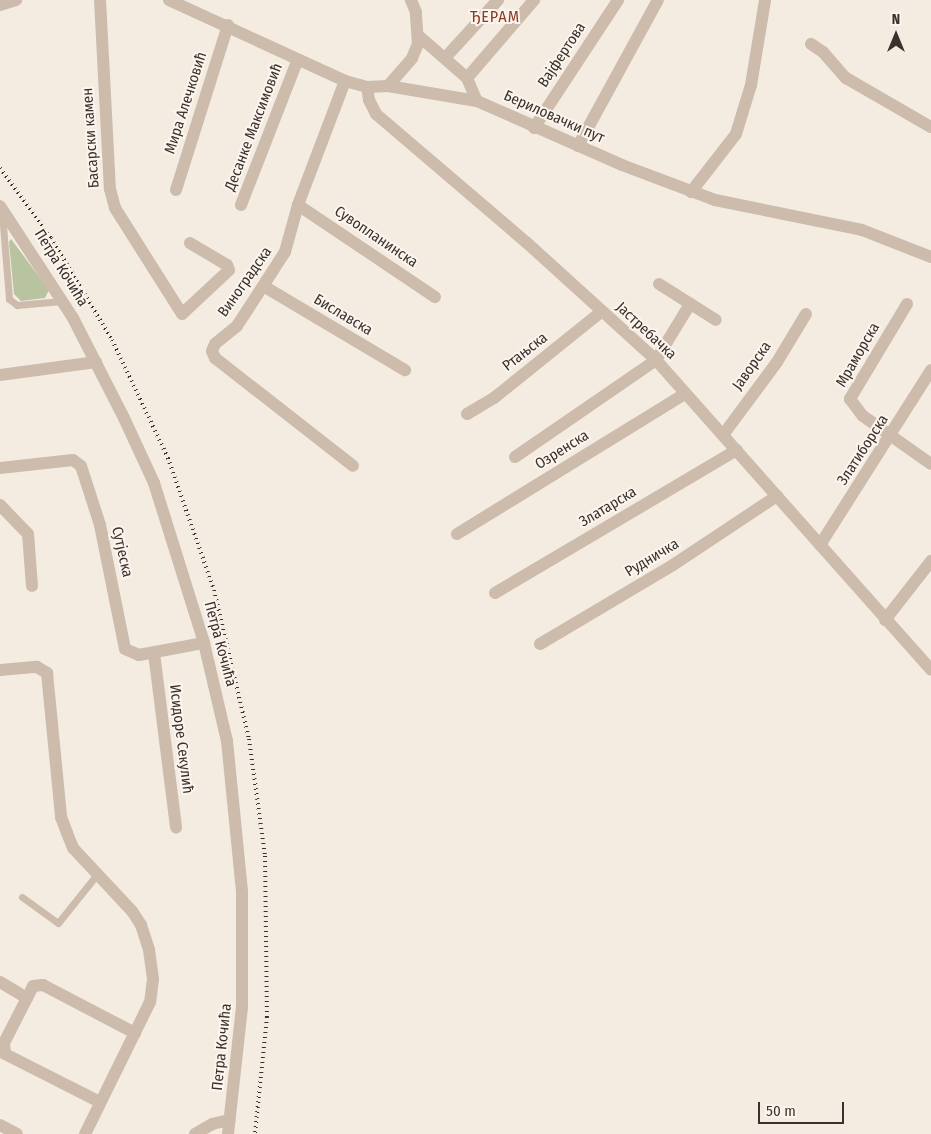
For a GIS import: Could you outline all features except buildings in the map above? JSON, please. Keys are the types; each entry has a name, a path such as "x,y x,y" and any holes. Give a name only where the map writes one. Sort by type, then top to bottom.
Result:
{"street":[{"path":"0,5 16,0"},
{"name":"Басарски камен","path":"100,0 110,189 115,208 182,314 229,270 227,265 190,243"},
{"name":"Бериловачки пут","path":"169,0 228,25 297,62 345,81 367,87 388,86 477,101 534,128 691,192 739,206 862,230 931,257"},
{"path":"445,58 498,0"},
{"path":"467,78 534,0"},
{"name":"Вајфертова","path":"534,128 618,0"},
{"path":"578,146 658,0"},
{"path":"691,192 736,134 751,85 766,0"},
{"path":"388,86 412,58 420,37 417,2"},
{"name":"Мира Алечковић","path":"176,190 228,25"},
{"path":"420,37 467,78 477,101"},
{"path":"811,44 824,52 846,78 931,127"},
{"name":"Десанке Максимовић","path":"241,204 297,62"},
{"name":"Виноградска","path":"345,81 298,204 285,252 265,287 237,326 215,344 213,354 353,466"},
{"name":"Јастребачка","path":"367,87 369,100 376,114 526,242 656,360 738,450 885,620 931,670"},
{"name":"Сувопланинска","path":"298,204 435,297"},
{"name":"Петра Кочића","path":"1,207 62,301 96,362 154,483 204,643 227,740 242,892 242,1007 228,1134"},
{"path":"659,284 716,320"},
{"name":"Биславска","path":"265,287 404,370"},
{"path":"516,457 656,360 690,304"},
{"name":"Мраморска","path":"892,436 854,408 850,399 907,304"},
{"name":"Ртањска","path":"466,414 494,398 602,312"},
{"name":"Јаворска","path":"723,435 777,362 806,314"},
{"path":"0,375 96,362"},
{"name":"Златиборска","path":"820,545 892,436 931,370"},
{"name":"Озренска","path":"456,534 685,394"},
{"path":"892,436 931,464"},
{"name":"Златарска","path":"495,593 738,450"},
{"name":"Сутјеска","path":"0,468 73,460 79,462 100,526 117,600 123,646 132,654 154,653 204,643"},
{"name":"Рудничка","path":"540,644 674,565 777,496"},
{"path":"0,505 28,534 32,586"},
{"path":"885,620 931,562"},
{"name":"Исидоре Секулић","path":"154,653 176,828"},
{"path":"0,670 37,667 47,673 61,817 73,848 132,910 141,925 149,950 153,980 150,1002 85,1134"},
{"path":"0,982 27,998"},
{"path":"100,1102 5,1054 4,1043 33,986 41,984 135,1033"},
{"path":"195,1134 212,1124 230,1120"},
{"path":"0,1125 15,1134"}],"lane":[{"path":"1,207 9,299 18,305 62,301"},
{"path":"22,898 58,923 98,873"}],"green space":[{"path":"11,239 49,290 45,298 21,301 14,294 9,242"}],"railway":[{"path":"0,168 51,238 112,340 168,458 214,590 249,739 265,856 267,1017 255,1134"}],"district":[{"name":"ЂЕРАМ","path":"495,17"}]}
